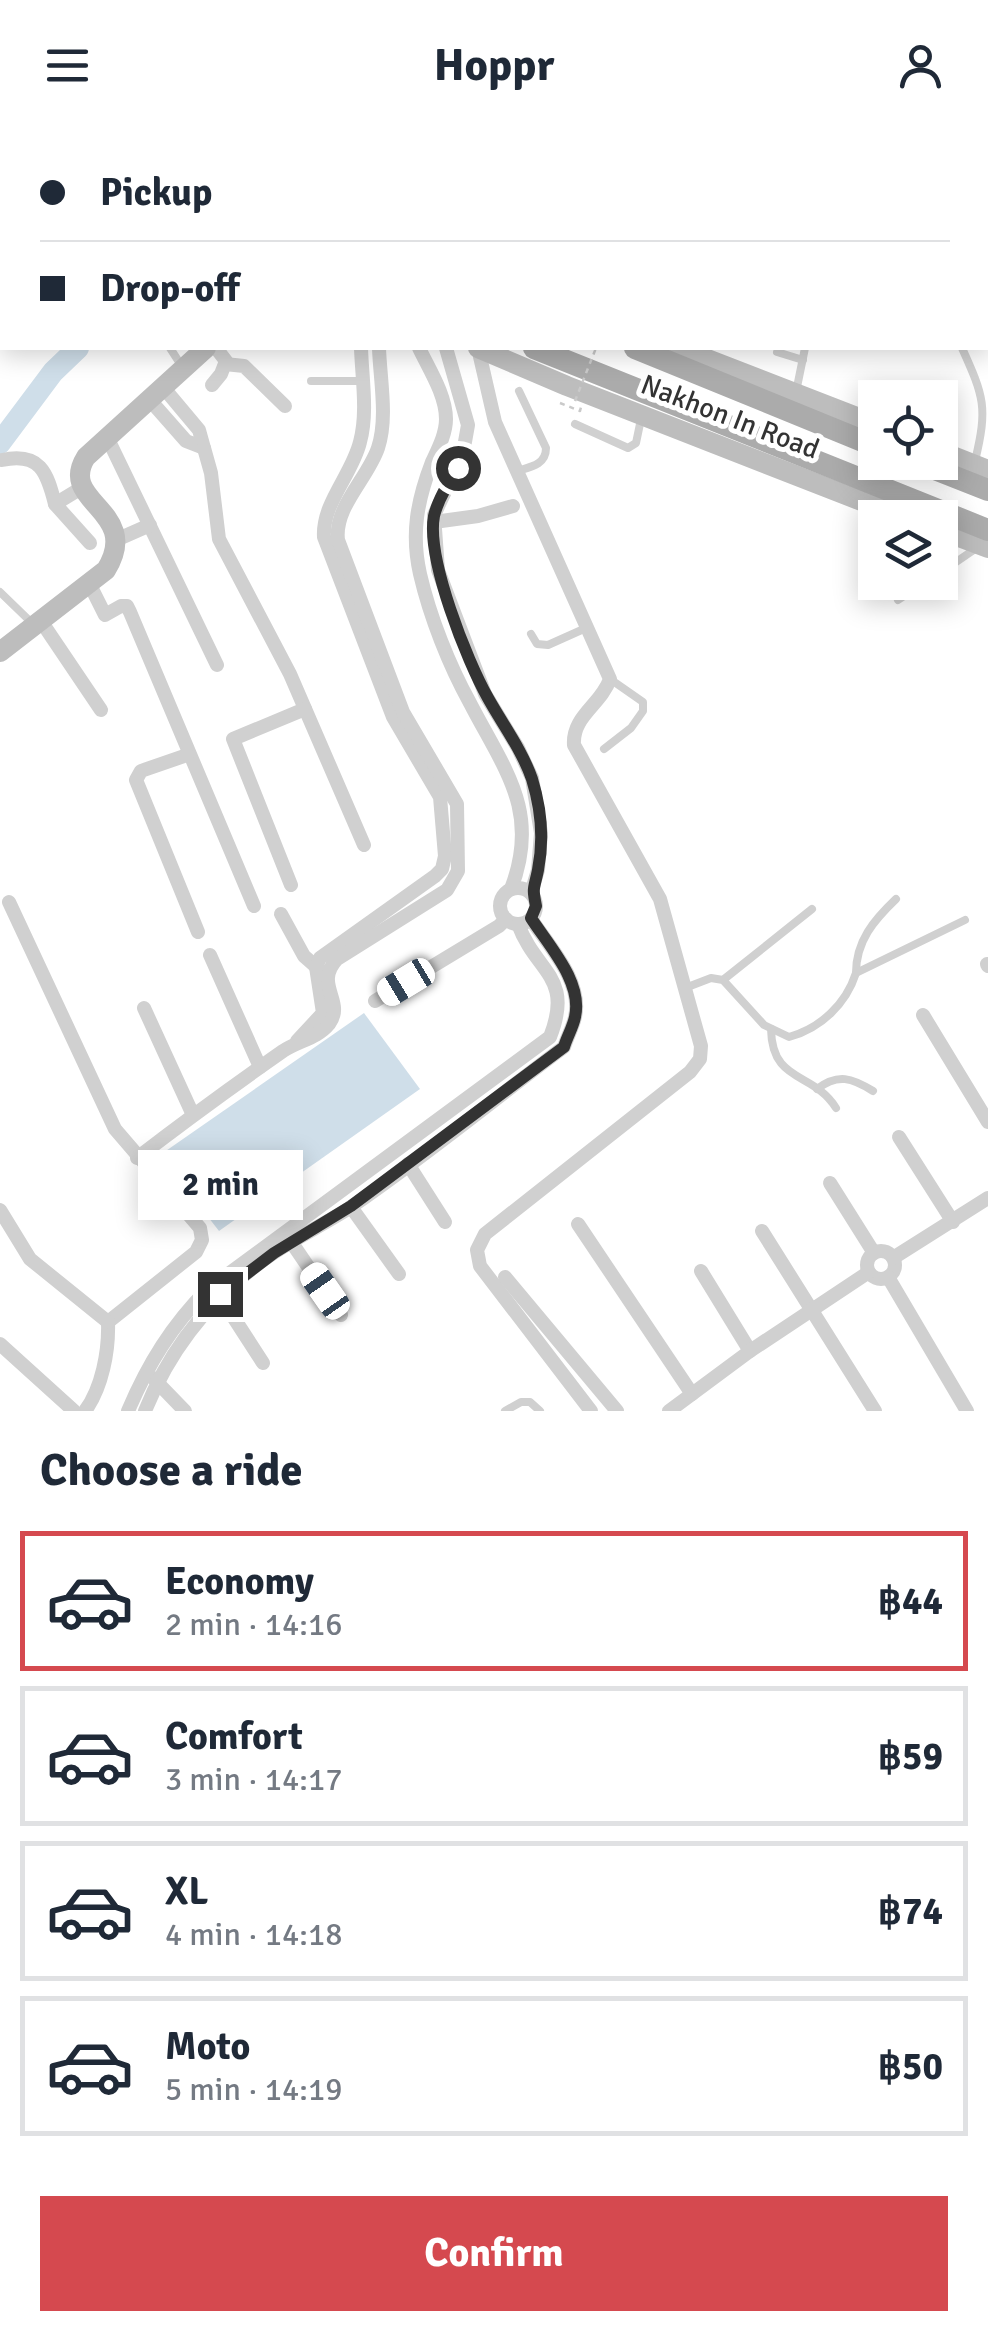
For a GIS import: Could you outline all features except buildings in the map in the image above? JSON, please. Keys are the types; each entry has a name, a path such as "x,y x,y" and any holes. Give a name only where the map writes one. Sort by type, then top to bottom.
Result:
{"main road":[{"path":"0,652 106,570 116,554 112,525 82,487 78,468 204,350"},
{"name":"Nakhon In Road","path":"483,350 859,500"},
{"name":"Nakhon In Road","path":"539,350 986,541"},
{"name":"Nakhon In Road","path":"640,350 858,439"},
{"name":"Nakhon In Road","path":"685,350 858,417"},
{"path":"958,463 984,477"},
{"path":"958,471 984,477"},
{"path":"958,534 986,541"}],"street":[{"path":"217,350 225,364"},
{"path":"321,971 411,904 447,890 458,870 457,804 416,748 338,561 324,537 323,524 354,460 363,426 361,350"},
{"path":"338,561 340,518 378,449 379,350"},
{"path":"128,1411 220,1294 408,1164 550,1036 560,1012 552,979 518,920 500,906 519,869 522,833 514,784 469,702 426,594 414,533 416,511 446,420 437,386 420,350"},
{"path":"447,350 466,408 466,441 434,522 438,570 485,694 532,778 542,833 531,894"},
{"path":"478,350 495,422 610,679 602,697 577,722 574,745 660,899 701,1046 700,1060 690,1072 485,1234 477,1250 480,1266 591,1411"},
{"path":"212,385 225,364"},
{"path":"225,364 244,366 285,406"},
{"path":"437,386 456,383"},
{"path":"156,393 186,441 204,448 212,474 219,539 304,709 364,845"},
{"path":"363,410 381,409"},
{"path":"107,437 216,665"},
{"path":"2,460 27,459 46,472 55,504 90,544"},
{"path":"426,478 446,486"},
{"path":"55,504 82,487"},
{"path":"434,522 514,506"},
{"path":"116,540 150,525"},
{"path":"89,584 105,614 122,606 130,612 187,755 254,906"},
{"path":"426,594 444,588"},
{"path":"38,624 101,710"},
{"path":"291,885 233,739 304,709"},
{"path":"187,755 141,771 136,780 198,932"},
{"path":"514,784 532,778"},
{"path":"375,1001 536,906 525,889 512,889"},
{"path":"10,902 116,1129 200,1228 202,1240 196,1252 108,1322"},
{"path":"137,1158 297,1042 327,1027 333,1017 334,1008 321,971 304,956 281,914"},
{"path":"210,955 260,1068"},
{"path":"144,1008 193,1115"},
{"path":"924,1015 988,1122"},
{"path":"145,1411 151,1377 175,1324 208,1288 454,1120"},
{"path":"899,1137 952,1222"},
{"path":"408,1164 445,1222"},
{"path":"830,1183 874,1252"},
{"path":"893,1258 988,1198"},
{"path":"351,1206 398,1274"},
{"path":"0,1210 30,1258 108,1322"},
{"path":"578,1224 692,1394"},
{"path":"762,1231 875,1411"},
{"path":"292,1243 341,1315"},
{"path":"884,1251 893,1258 895,1268 888,1277 878,1279 869,1272 867,1261 874,1252 884,1251"},
{"path":"701,1270 750,1352"},
{"path":"669,1411 869,1272"},
{"path":"505,1277 617,1411"},
{"path":"888,1277 967,1411"},
{"path":"220,1294 263,1364"},
{"path":"85,1411 95,1395 108,1340 108,1322"},
{"path":"0,1344 74,1411"},
{"path":"151,1377 185,1411"}],"lane":[{"path":"171,350 183,368"},
{"path":"796,392 805,350"},
{"path":"963,350 985,402 984,477"},
{"path":"776,352 803,360"},
{"path":"311,381 362,382"},
{"path":"516,471 540,464 546,455 520,391"},
{"path":"575,424 628,448 636,444 642,415"},
{"path":"958,560 986,541"},
{"path":"0,592 38,624"},
{"path":"531,634 537,644 548,645 586,628"},
{"path":"604,749 631,728 644,710 643,702 610,679"},
{"path":"685,988 711,978 723,980 771,1029 789,1037 806,1031 850,994 864,939 876,918 896,899"},
{"path":"723,980 812,909"},
{"path":"856,973 965,920"},
{"path":"771,1029 772,1049 780,1065 828,1095 836,1108"},
{"path":"817,1088 840,1077 857,1080 873,1091"},
{"path":"506,1411 521,1402 530,1402 540,1411"}],"path":[{"path":"575,401 595,350"}],"shaded area":[{"path":"364,1013 420,1089 219,1231 160,1155"}],"waterway":[{"path":"0,443 53,372 76,350"}],"route":[{"path":"220,1294 274,1253 351,1206 564,1047 576,1015 574,992 566,972 531,918 536,906 531,894 542,833 532,778 485,694 438,570 434,515 458,468"}]}
